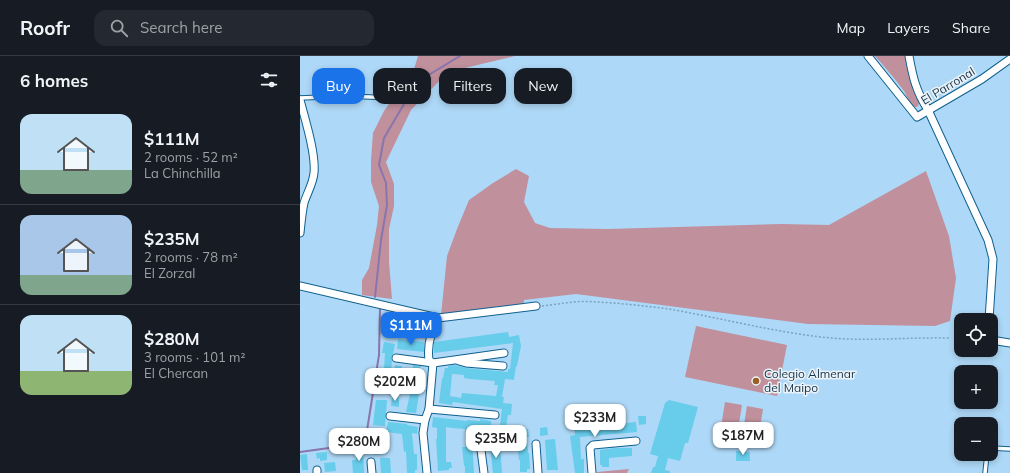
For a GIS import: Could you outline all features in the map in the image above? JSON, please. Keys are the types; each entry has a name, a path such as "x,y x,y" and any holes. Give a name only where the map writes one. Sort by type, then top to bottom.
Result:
{"street":[{"name":"El Parronal","path":"868,56 917,117 982,79 1010,59"},
{"path":"909,56 916,88 928,110 988,240 993,259 989,313"},
{"path":"300,99 314,161 314,173 304,203 300,233"},
{"path":"300,286 438,318 536,306"},
{"path":"434,363 429,360 429,349 431,331 438,318"},
{"path":"998,341 1010,343"},
{"path":"396,358 434,363 504,353"},
{"path":"457,360 466,364 503,366"},
{"path":"427,473 423,433 425,420 429,409 434,363"},
{"path":"429,409 495,415"},
{"path":"390,416 425,420"},
{"path":"592,473 590,448 593,445 636,441"},
{"path":"536,444 538,473"},
{"path":"482,450 484,473"},
{"path":"371,462 372,473"}],"lane":[{"path":"300,99 340,96 373,97"},
{"path":"998,448 1010,449"},
{"path":"985,473 986,461"}],"path":[{"path":"536,306 595,301 669,310 821,337 850,339 917,337 949,338"}],"shaded area":[{"path":"418,56 515,56 465,68 439,68 439,81 431,89 431,68 414,68"},
{"path":"875,56 906,56 909,74 919,101 917,107 910,104 904,91"},
{"path":"389,104 417,104 411,110 386,162 394,184 394,206 389,229 389,262 392,299 362,295 362,280 369,268 379,206 371,182 373,133"},
{"path":"516,169 529,176 524,202 535,223 550,228 608,229 782,224 829,225 926,171 949,236 956,278 950,321 935,326 808,324 576,294 524,300 523,306 441,315 447,256 469,200"},
{"path":"696,326 787,345 777,396 685,377"},
{"path":"725,402 742,405 737,436 720,433"},
{"path":"747,406 763,409 758,440 742,437"},
{"path":"629,469 627,473 597,473 597,472"}],"building":[{"path":"508,332 509,337 519,335 521,346 514,380 505,379 502,397 504,397 503,403 512,404 511,415 508,415 506,427 500,426 502,409 453,402 452,405 439,403 442,378 445,368 454,365 466,368 508,372 508,369 510,369 513,343 434,353 434,342","holes":["452,374 464,375 464,378 495,381 494,385 498,385 496,396 462,393 461,398 450,396"]},
{"path":"398,339 424,342 424,352 397,349"},
{"path":"384,342 395,344 391,358 391,370 384,369 385,353 382,353"},
{"path":"395,365 402,366 401,375 394,375"},
{"path":"413,365 421,366 420,369 423,369 416,413 406,412 410,394"},
{"path":"392,396 399,397 399,407 391,406"},
{"path":"376,400 387,400 385,426 373,425"},
{"path":"669,400 698,407 688,443 685,443 680,461 668,458 665,470 670,471 670,473 651,473 653,467 655,467 658,456 650,454 665,403"},
{"path":"638,416 646,416 646,424 639,425"},
{"path":"433,417 467,421 480,421 480,419 491,421 492,441 485,442 485,439 472,440 474,473 465,473 462,447 466,447 465,429 446,427 446,462 451,462 452,468 449,468 449,470 438,471 436,439 437,428 432,427"},
{"path":"388,422 418,427 417,434 412,433 414,454 417,454 417,470 415,470 415,473 407,473 406,451 404,452 402,434 386,432"},
{"path":"636,422 637,432 580,437 581,459 584,459 584,473 575,473 570,436 575,435 574,424 584,423 585,427 599,426 599,423 606,423 606,425"},
{"path":"547,427 548,435 540,436 540,428"},
{"path":"528,429 529,437 527,437 530,469 527,469 527,472 520,472 517,442 522,442 520,430"},
{"path":"555,439 558,470 547,470 545,440"},
{"path":"500,445 502,473 493,473 490,446"},
{"path":"383,446 384,454 374,455 374,447"},
{"path":"356,448 363,448 364,473 353,473 352,460 356,460"},
{"path":"632,448 632,456 609,458 609,467 602,467 602,465 600,465 600,450"},
{"path":"736,451 750,452 750,461 736,461"},
{"path":"327,452 327,460 320,461 320,458 317,459 316,453"},
{"path":"307,454 308,470 302,470 300,455"},
{"path":"380,458 390,458 391,473 381,473"},
{"path":"335,462 336,471 325,472 324,463"}],"waterway":[{"path":"375,297 381,240 387,205 386,183 379,165 384,138 417,82 460,56"},
{"path":"300,452 365,443 379,355 380,309"}],"place":[{"name":"Colegio Almenar del Maipo","path":"756,381"}]}
